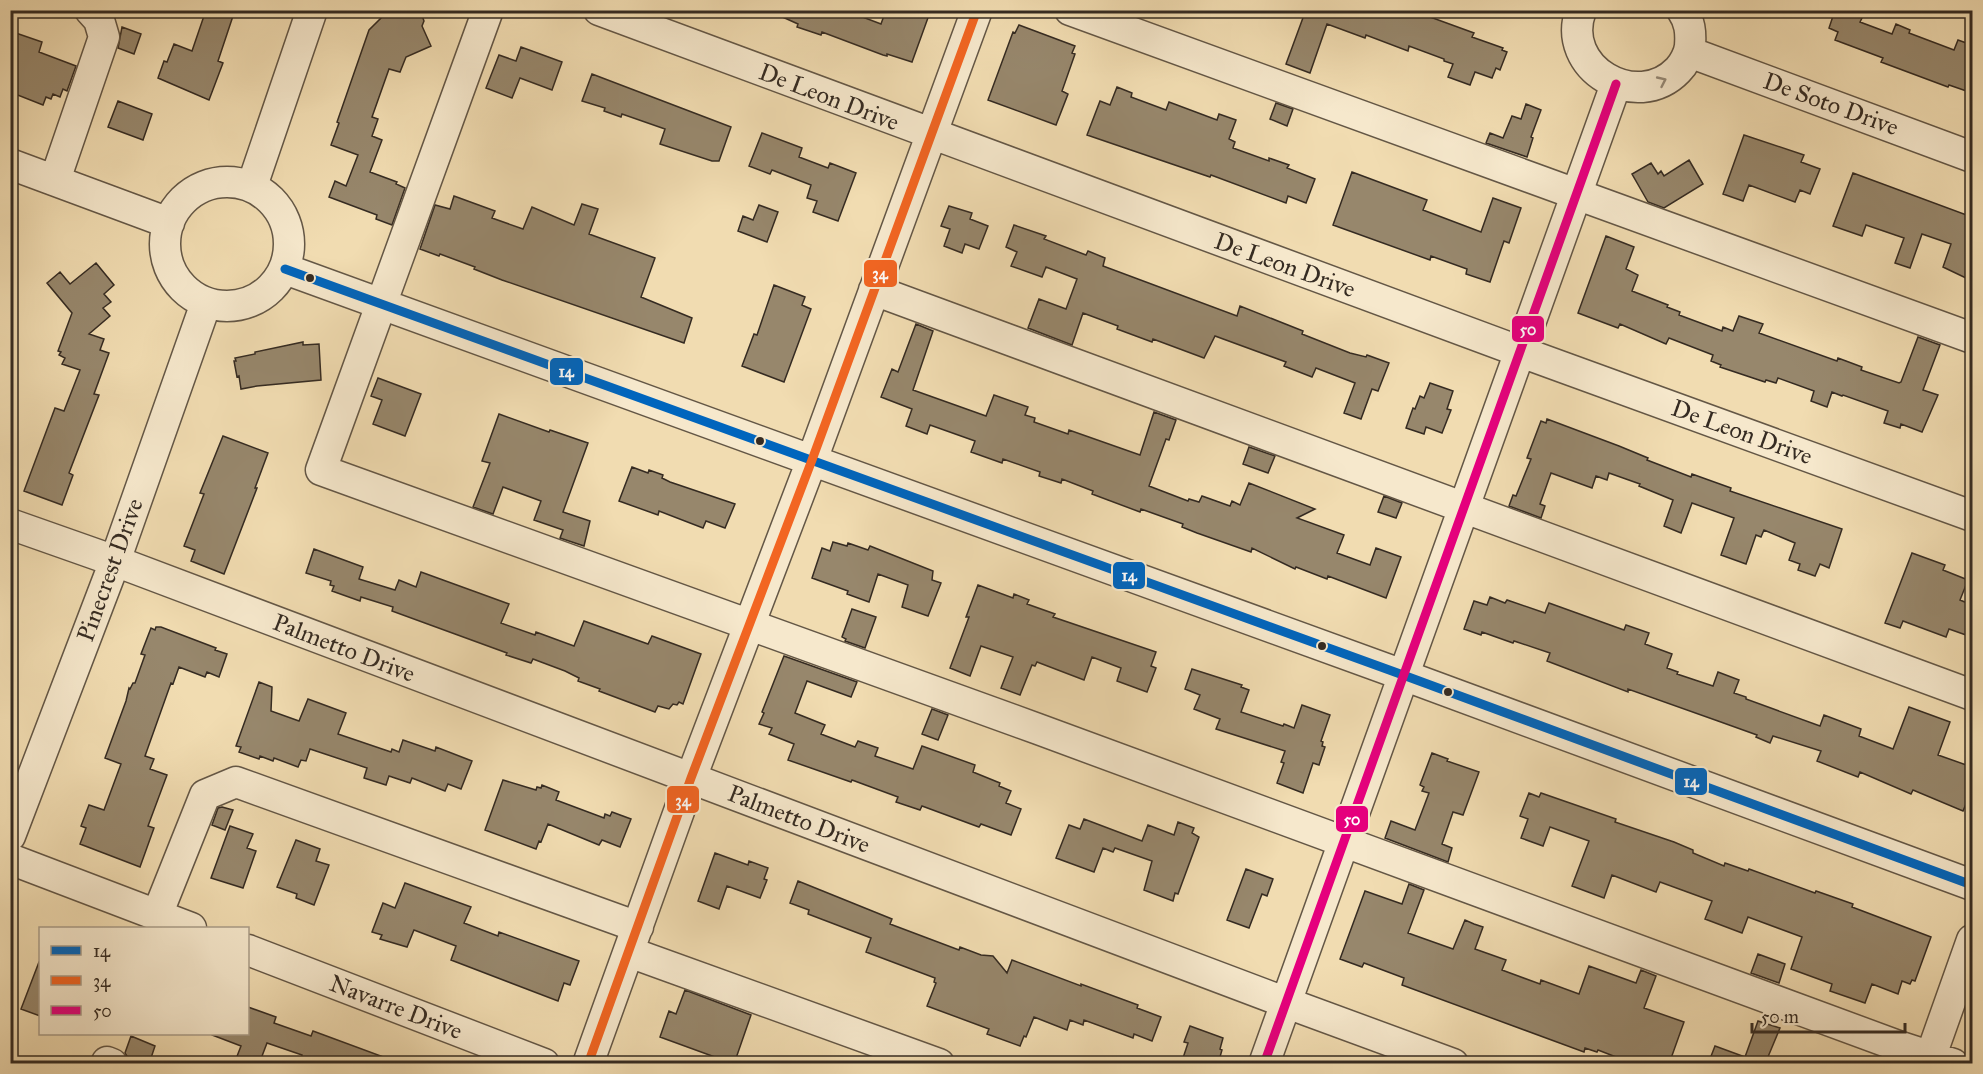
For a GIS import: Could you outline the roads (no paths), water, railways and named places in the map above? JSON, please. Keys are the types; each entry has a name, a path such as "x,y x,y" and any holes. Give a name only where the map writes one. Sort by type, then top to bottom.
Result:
{"street":[{"path":"55,180 104,37 99,20 90,10"},
{"path":"252,186 312,10"},
{"path":"488,10 321,470 1344,842 1937,1061 1972,939"},
{"name":"De Leon Drive","path":"599,10 931,135 1972,516"},
{"path":"588,1064 691,778 812,460 977,10"},
{"path":"1070,10 1972,338"},
{"path":"1577,12 1577,38 1585,58 1601,76 1616,84 1639,87 1660,83 1681,67 1689,51 1691,32 1682,10"},
{"name":"De Soto Drive","path":"1689,51 1972,157"},
{"path":"1264,1064 1616,84"},
{"path":"10,164 169,223"},
{"path":"232,182 252,186 268,197 281,212 285,221 290,250 285,269 275,285 261,297 243,305 224,307 206,303 189,293 176,279 167,261 165,242 169,223 179,205 194,192 212,184 232,182"},
{"path":"285,269 1403,675 1972,885"},
{"path":"874,290 1972,695"},
{"name":"Pinecrest Drive","path":"10,836 115,561 206,303"},
{"name":"Palmetto Drive","path":"10,524 115,561 1453,1064"},
{"path":"157,915 205,795 236,782 633,939 939,1064"},
{"path":"10,859 188,927"},
{"name":"Navarre Drive","path":"249,950 532,1062"}]}
